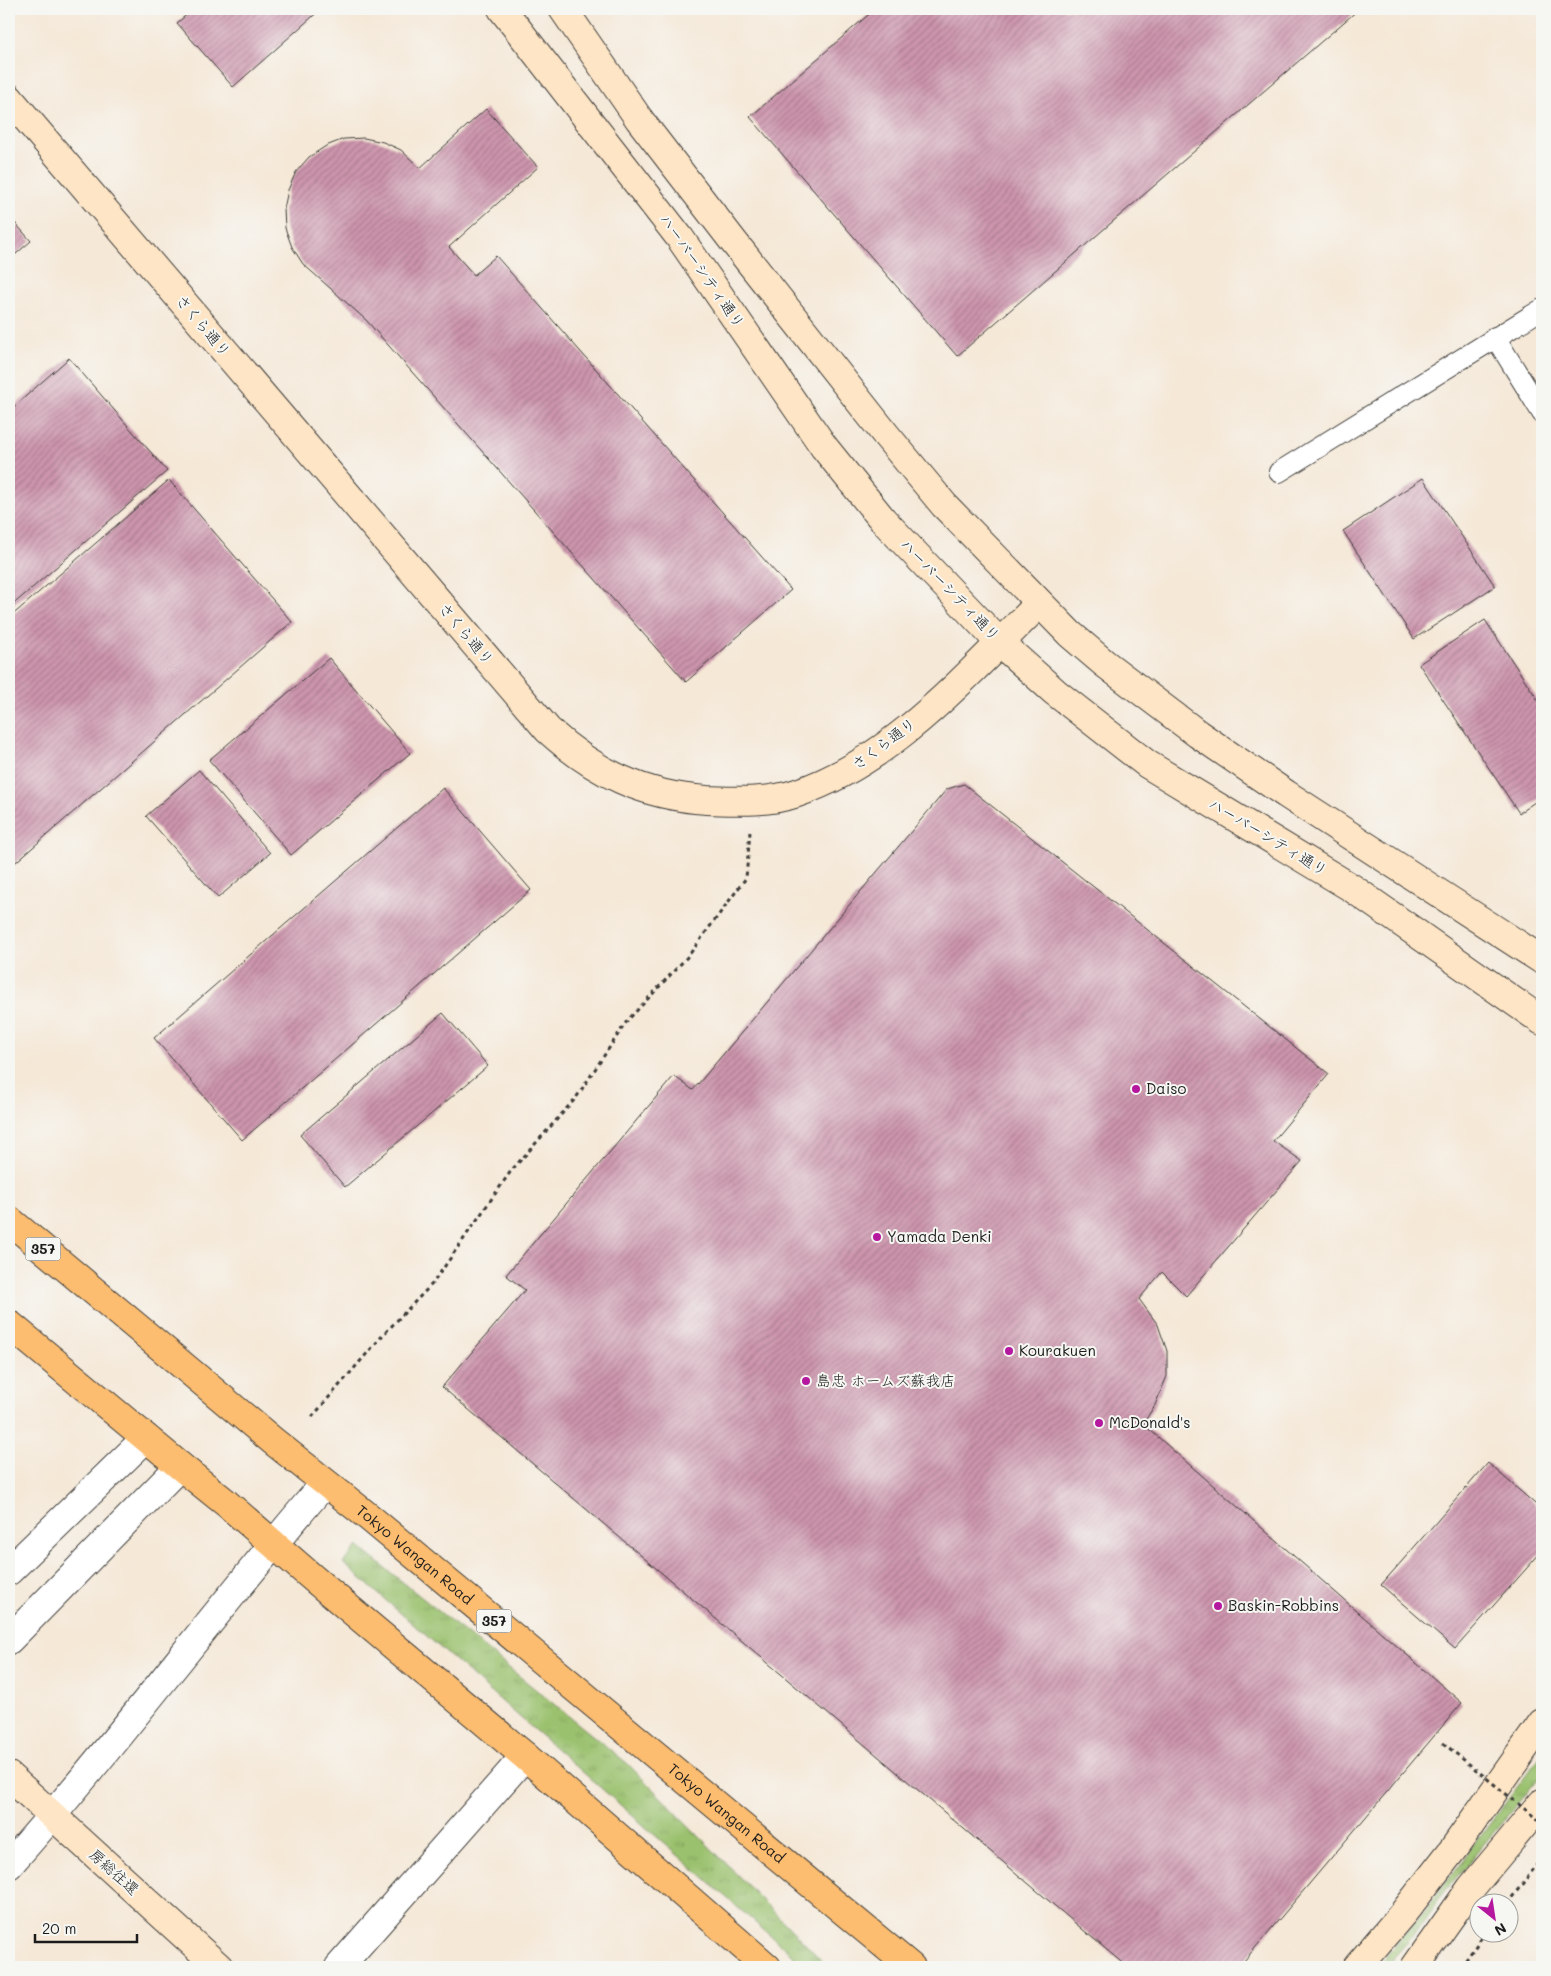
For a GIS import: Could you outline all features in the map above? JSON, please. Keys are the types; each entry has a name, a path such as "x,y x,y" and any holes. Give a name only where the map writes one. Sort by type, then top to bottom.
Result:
{"highway":[{"name":"Tokyo Wangan Road","path":"9,1220 273,1441 911,1967"},
{"path":"9,1324 225,1502 321,1586 525,1756 767,1967"}],"street":[{"name":"ハーバーシティ通り","path":"502,9 680,238 824,446 883,520 999,642 1062,698 1147,764 1352,888 1542,1021"},
{"path":"563,9 651,134 732,241 886,435 944,505 1039,604 1104,663 1198,734 1286,794 1542,960"},
{"name":"さくら通り","path":"9,98 548,730 568,748 614,777 657,793 693,799 750,801 795,794 847,771 884,747 940,701 1039,604"},
{"path":"9,1572 146,1438"},
{"path":"9,1640 180,1466"},
{"path":"9,1865 52,1816 273,1543 326,1483"},
{"path":"1357,1967 1404,1912 1454,1848 1542,1723"},
{"path":"338,1967 525,1756"},
{"name":"房総往還","path":"9,1776 219,1967"},
{"path":"1415,1967 1471,1888 1542,1803"}],"lane":[{"path":"1279,472 1542,309"},
{"path":"1495,337 1542,413"}],"path":[{"path":"312,1417 384,1335 433,1283 512,1171 576,1098 627,1021 689,955 746,878 750,828"},
{"path":"1443,1743 1542,1823"},
{"path":"1515,1894 1542,1858"},
{"path":"1461,1967 1477,1944"}],"green space":[{"path":"358,1546 628,1764 828,1967 806,1967 343,1563"},
{"path":"1542,1754 1542,1774 1446,1890 1414,1935 1385,1967 1376,1967 1426,1909"}],"building":[{"path":"193,9 321,9 233,87 177,23"},
{"path":"875,9 1359,9 957,356 750,117"},
{"path":"486,109 538,167 449,247 474,275 496,256 791,590 686,682 366,320 303,264 292,247 285,228 284,209 288,190 296,172 309,157 326,146 344,139 364,138 383,142 401,150 420,168"},
{"path":"9,216 31,241 9,260"},
{"path":"69,358 167,471 9,608 9,411"},
{"path":"1423,478 1495,586 1414,639 1343,531"},
{"path":"169,480 292,622 9,868 9,618"},
{"path":"1485,620 1542,706 1542,797 1519,813 1419,664"},
{"path":"329,658 410,753 291,855 209,760"},
{"path":"199,770 270,853 218,898 146,816"},
{"name":"島忠 ホームズ蘇我店","path":"964,784 1329,1074 1273,1141 1302,1161 1186,1296 1162,1272 1139,1299 1158,1325 1167,1351 1167,1376 1155,1405 1143,1424 1462,1703 1239,1967 1127,1967 442,1387 525,1290 506,1275 674,1076 693,1090 947,789"},
{"path":"443,788 531,890 242,1140 154,1038"},
{"path":"443,1013 488,1066 345,1187 300,1135"},
{"path":"1488,1463 1542,1510 1542,1551 1455,1649 1381,1585"}],"place":[{"name":"Daiso","path":"1136,1089"},
{"name":"Yamada Denki","path":"877,1237"},
{"name":"Kourakuen","path":"1009,1351"},
{"name":"島忠 ホームズ蘇我店","path":"806,1381"},
{"name":"McDonald's","path":"1099,1423"},
{"name":"Baskin-Robbins","path":"1218,1606"}]}
